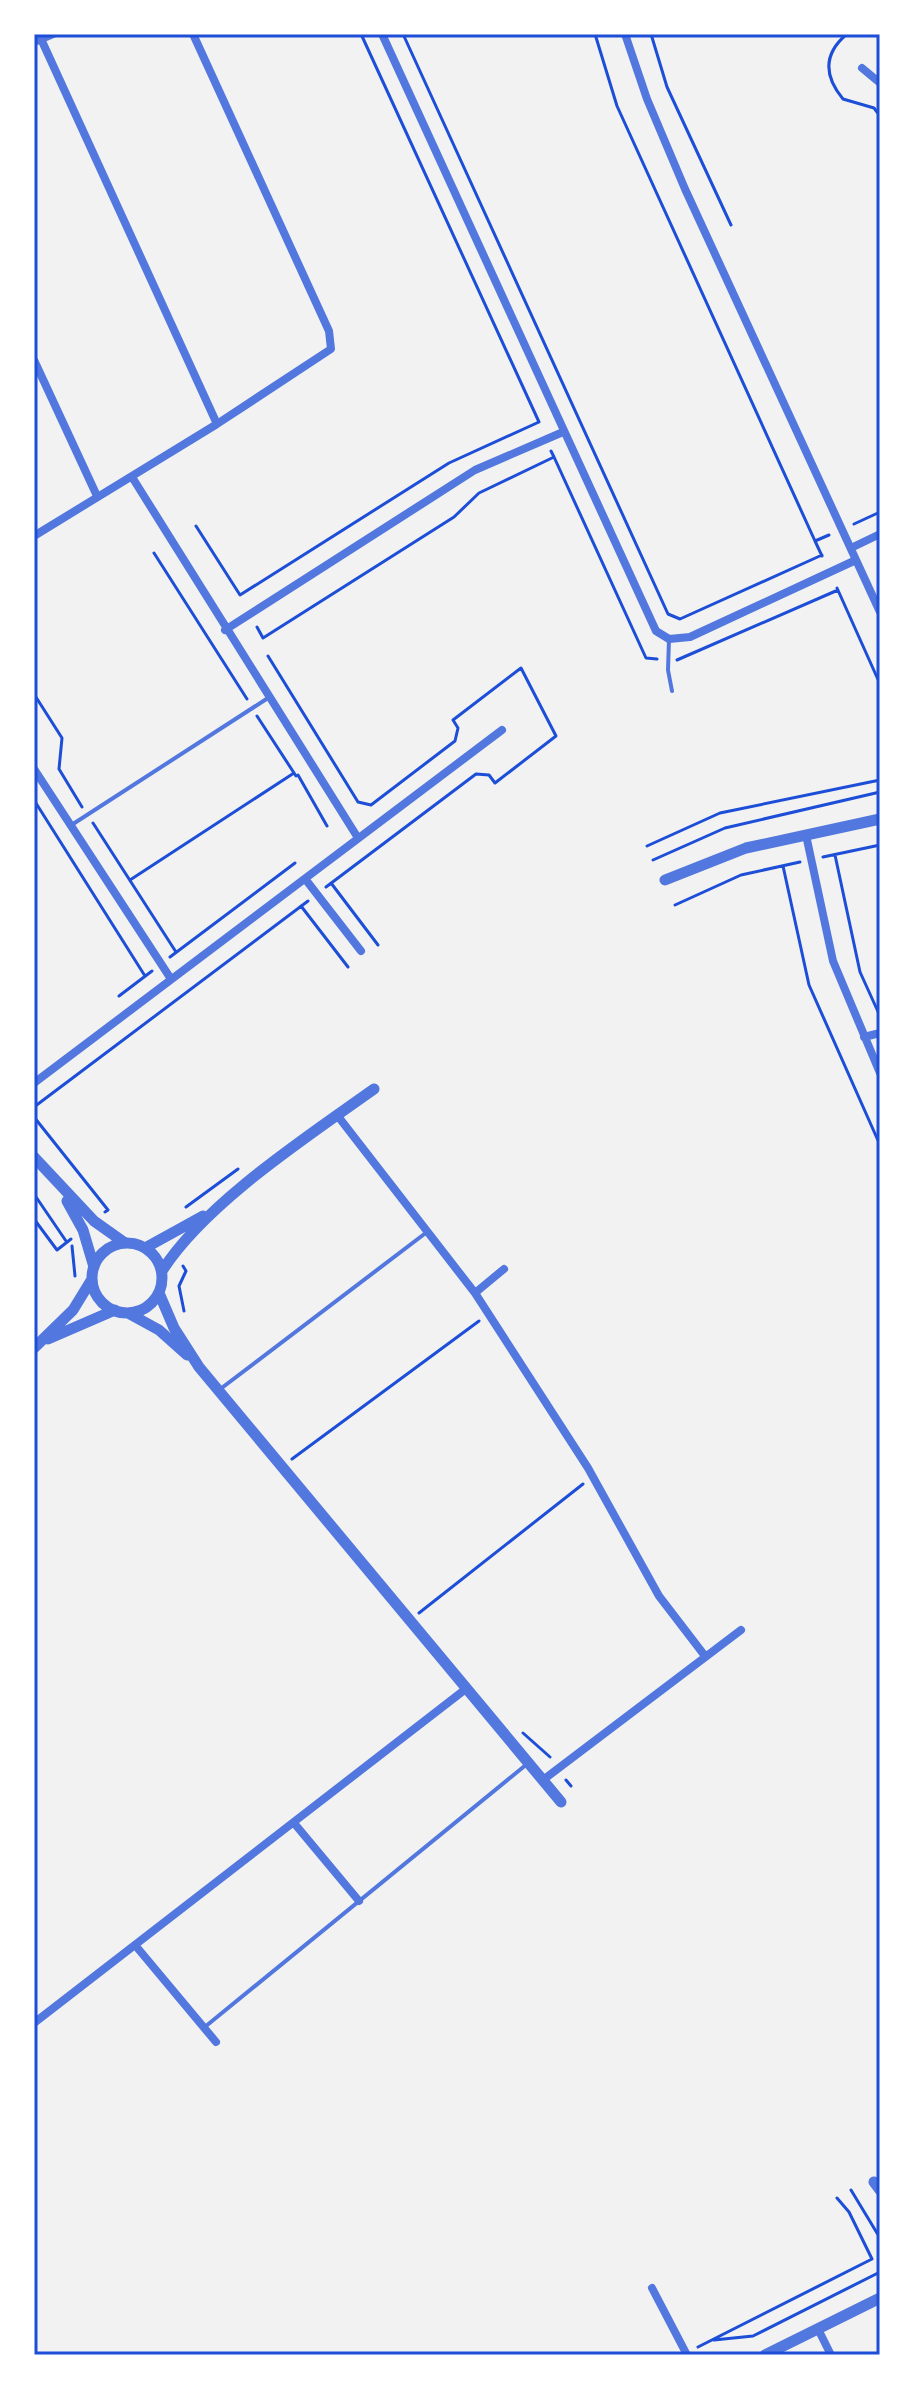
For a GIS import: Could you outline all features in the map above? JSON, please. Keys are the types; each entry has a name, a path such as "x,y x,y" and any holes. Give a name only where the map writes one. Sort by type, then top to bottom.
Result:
{"street":[{"path":"53,34 38,41 217,424"},
{"path":"34,536 217,424 331,349 329,331 193,34"},
{"path":"382,34 656,631 669,639 690,637 856,560"},
{"path":"625,34 647,99 680,176 880,612"},
{"path":"862,68 880,83"},
{"path":"34,360 97,496"},
{"path":"225,630 475,470 563,432"},
{"path":"132,477 358,838"},
{"path":"851,548 880,534"},
{"path":"34,1083 502,730"},
{"path":"34,769 73,824 171,979"},
{"path":"665,880 746,848 880,819"},
{"path":"806,835 833,961 880,1073"},
{"path":"306,880 361,951"},
{"path":"864,1037 880,1033"},
{"path":"199,1367 174,1328 159,1293 162,1271 172,1253 211,1212 374,1089"},
{"path":"337,1115 475,1293 593,1476 659,1596 705,1656"},
{"path":"34,1157 94,1221 125,1243 145,1248 157,1260 162,1271"},
{"path":"59,1187 85,1236 101,1301 159,1330 199,1367 288,1463 415,1616 467,1688 561,1802"},
{"path":"145,1248 211,1212"},
{"path":"37,1345 73,1310 108,1248 125,1243"},
{"path":"475,1293 504,1269"},
{"path":"37,1345 122,1312 144,1309 159,1293"},
{"path":"543,1780 741,1630"},
{"path":"34,2023 467,1688"},
{"path":"294,1823 359,1901"},
{"path":"135,1945 216,2042"},
{"path":"652,2288 687,2355"},
{"path":"765,2355 880,2298"},
{"path":"818,2329 831,2355"}],"lane":[{"path":"669,639 667,659 672,691"},
{"path":"73,824 268,698"},
{"path":"219,1390 427,1232"},
{"path":"204,2028 529,1762"}],"path":[{"path":"361,34 646,658 683,660 838,590"},
{"path":"403,34 668,614 680,619 822,555"},
{"path":"595,34 617,106 880,684"},
{"path":"651,34 667,87 731,225"},
{"path":"847,34 829,57 829,75 843,99 874,108 880,116"},
{"path":"240,595 449,463 539,422"},
{"path":"196,526 263,638 454,517 479,493 554,457"},
{"path":"815,541 880,512"},
{"path":"154,553 202,629"},
{"path":"34,694 62,738 59,769 176,952"},
{"path":"130,880 294,773"},
{"path":"647,846 720,813 880,780"},
{"path":"653,860 725,828 880,792"},
{"path":"34,800 145,976"},
{"path":"675,905 741,875 880,845"},
{"path":"835,855 860,972 880,1014"},
{"path":"119,996 295,863"},
{"path":"783,866 809,985 880,1145"},
{"path":"331,883 378,945"},
{"path":"301,906 348,967"},
{"path":"34,1117 108,1210"},
{"path":"183,1209 241,1167"},
{"path":"34,1194 70,1248 77,1267 74,1287"},
{"path":"70,1248 85,1236"},
{"path":"172,1253 186,1271 179,1295 187,1320"},
{"path":"283,1448 288,1463 488,1314"},
{"path":"415,1616 593,1476"},
{"path":"415,1616 425,1620"},
{"path":"520,1731 544,1749 571,1786"},
{"path":"851,2190 880,2238"},
{"path":"837,2198 849,2212 872,2259"},
{"path":"880,2255 710,2340 753,2336 880,2272"}]}
